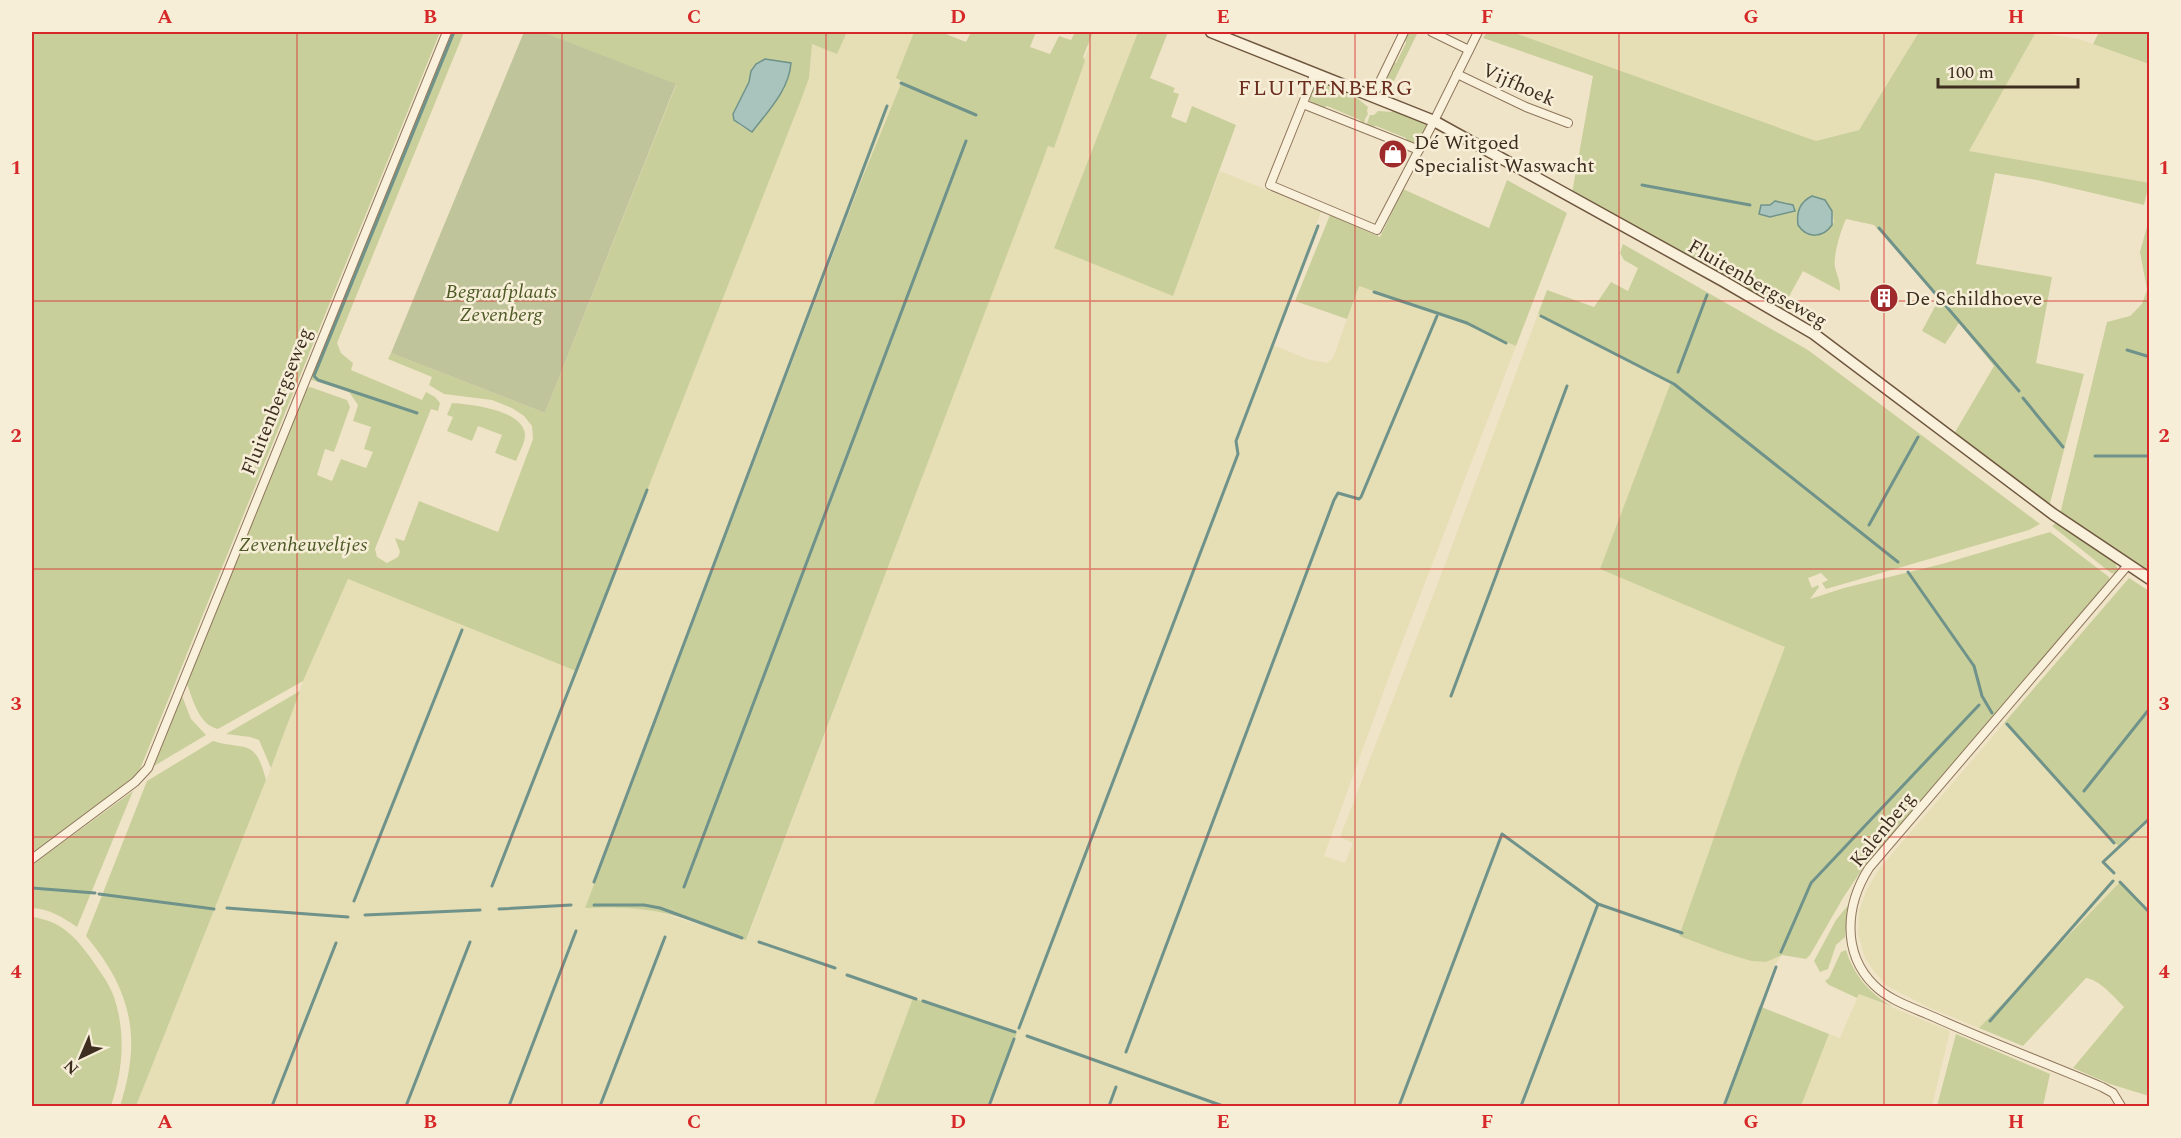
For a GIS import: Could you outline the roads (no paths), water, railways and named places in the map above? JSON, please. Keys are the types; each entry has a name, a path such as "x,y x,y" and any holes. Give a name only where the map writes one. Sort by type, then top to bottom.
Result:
{"street":[{"name":"Fluitenbergseweg","path":"32,859 135,782 148,768 447,32"},
{"name":"Fluitenbergseweg","path":"1211,32 1434,121 1814,334 2053,514 2150,579"},
{"path":"1373,96 1404,32"},
{"path":"1432,32 1469,50"},
{"name":"Vijfhoek","path":"1303,104 1270,185 1377,230 1478,32"},
{"path":"1315,73 1303,104 1419,150"},
{"name":"Vijfhoek","path":"1457,74 1526,107 1568,123"},
{"name":"Kalenberg","path":"2121,1107 2115,1096 2102,1087 1979,1037 1892,998 1874,985 1859,964 1852,943 1850,915 1854,897 1869,868 2128,564"}],"water":[{"path":"765,59 791,63 786,82 777,100 752,132 734,120 733,114 749,82 751,71 756,64"},
{"path":"1812,196 1825,200 1832,211 1832,225 1824,232 1815,235 1806,233 1798,225 1798,212 1802,204"},
{"path":"1775,201 1793,205 1795,211 1770,217 1759,214 1761,205 1770,205"}],"waterway":[{"path":"417,413 318,380 314,376 454,32"},
{"path":"901,83 976,115"},
{"path":"594,882 887,106"},
{"path":"684,887 966,141"},
{"path":"1642,185 1750,205"},
{"path":"1019,1028 1238,454 1236,441 1318,226"},
{"path":"1879,228 2019,391"},
{"path":"1374,292 1467,323 1506,343"},
{"path":"1678,372 1707,295"},
{"path":"1126,1052 1334,500 1338,493 1359,499 1361,497 1437,316"},
{"path":"1541,316 1674,384 1898,562"},
{"path":"2127,350 2150,357"},
{"path":"1451,696 1567,386"},
{"path":"2023,398 2063,447"},
{"path":"1869,525 1918,437"},
{"path":"2095,456 2150,456"},
{"path":"492,886 647,490"},
{"path":"1908,572 1974,666 1982,696 1992,713"},
{"path":"354,901 462,630"},
{"path":"1781,952 1811,883 1979,705"},
{"path":"2084,791 2150,708"},
{"path":"2007,724 2114,843"},
{"path":"2114,873 2103,862 2150,818"},
{"path":"1399,1106 1502,834 1598,904 1682,933"},
{"path":"1990,1021 2113,881"},
{"path":"2120,882 2150,913"},
{"path":"32,888 95,893"},
{"path":"99,894 214,909"},
{"path":"1521,1106 1598,904"},
{"path":"499,909 571,905"},
{"path":"594,905 644,905 660,908 742,938"},
{"path":"227,908 348,917"},
{"path":"365,915 480,910"},
{"path":"509,1106 576,931"},
{"path":"600,1106 665,937"},
{"path":"406,1106 470,942"},
{"path":"759,942 835,968"},
{"path":"272,1106 336,943"},
{"path":"1724,1106 1776,967"},
{"path":"847,975 916,999"},
{"path":"923,1001 1015,1032"},
{"path":"1027,1036 1223,1106"},
{"path":"989,1106 1014,1039"},
{"path":"1109,1106 1116,1087"}],"place":[{"name":"Dé Witgoed Specialist Waswacht","path":"1393,154"},
{"name":"De Schildhoeve","path":"1884,298"}],"district":[{"name":"FLUITENBERG","path":"1326,87"}],"park label":[{"name":"Begraafplaats Zevenberg","path":"501,302"},
{"name":"Zevenheuveltjes","path":"303,544"}]}
